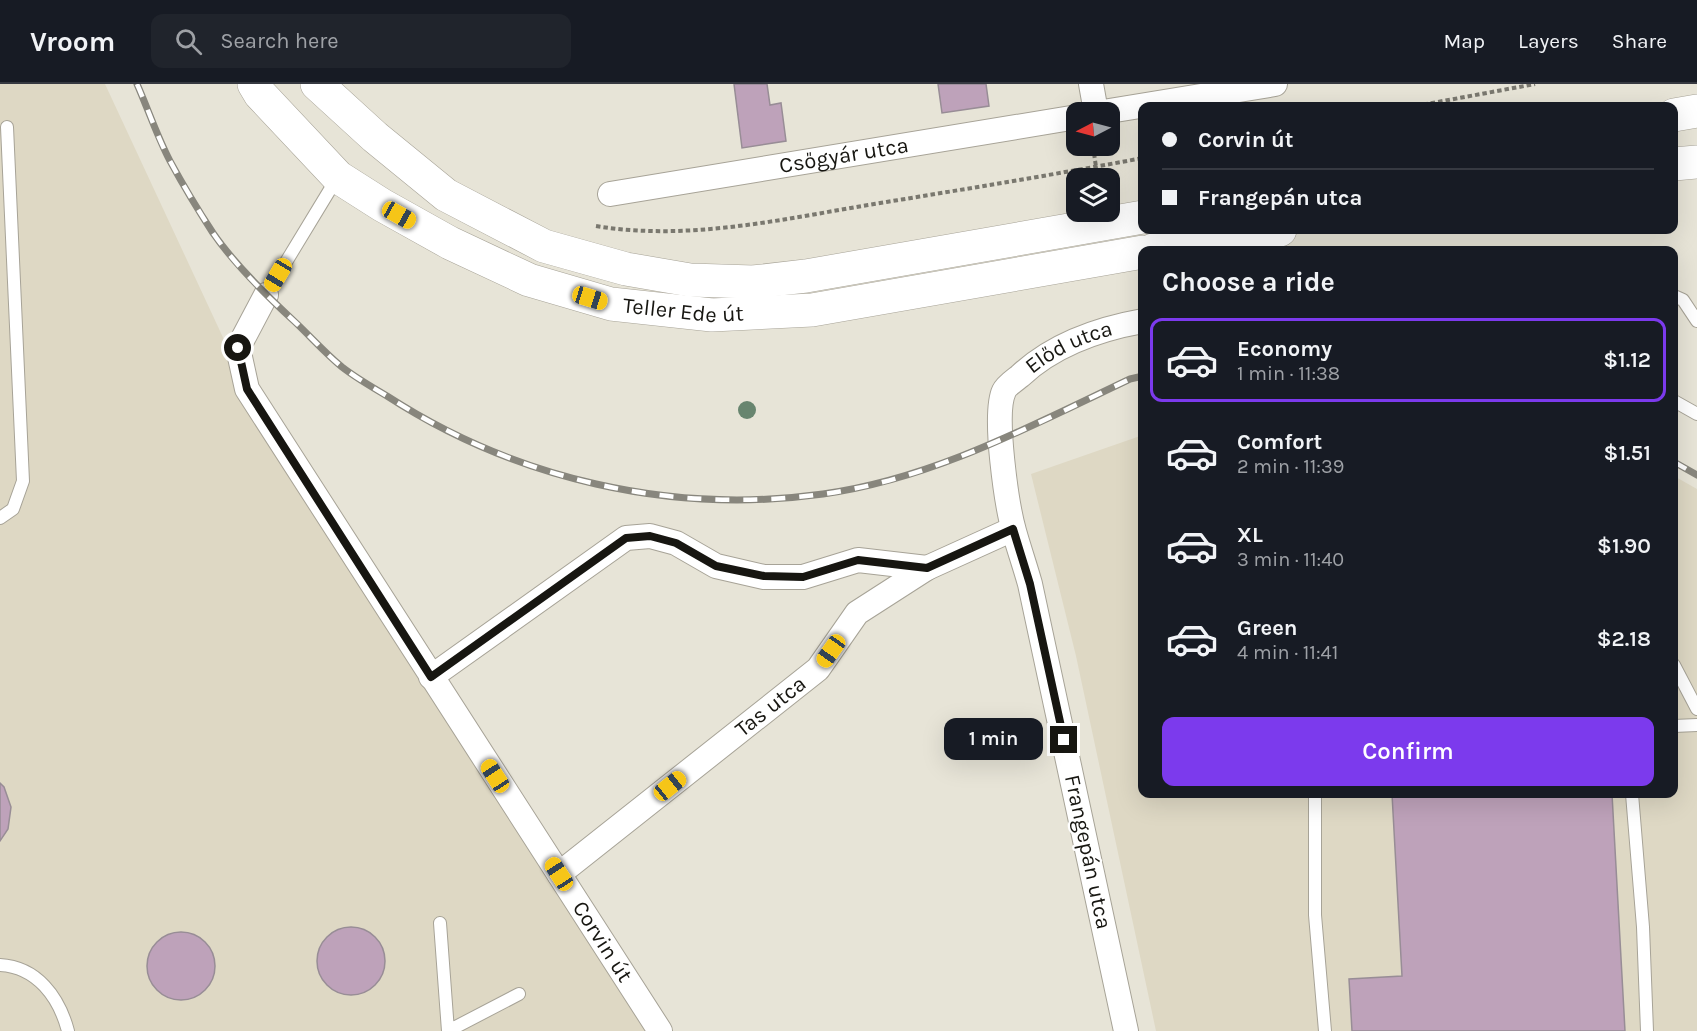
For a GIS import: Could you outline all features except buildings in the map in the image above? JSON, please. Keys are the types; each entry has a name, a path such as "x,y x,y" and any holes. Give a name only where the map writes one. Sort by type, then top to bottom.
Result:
{"main road":[{"name":"Teller Ede út","path":"254,84 260,94 338,177 382,205 450,243 529,280 611,304 701,314 812,310 1138,253"},
{"name":"Teller Ede út","path":"317,84 375,137 446,195 544,246 626,269 690,280 753,282 806,276 1138,218"},
{"path":"1678,114 1697,111"},
{"path":"1678,164 1697,162"},
{"path":"1178,246 1255,234"}],"street":[{"path":"1091,84 1094,102"},
{"path":"1165,102 1275,84"},
{"path":"1120,109 1138,106"},
{"name":"Csőgyár utca","path":"610,194 1066,119"},
{"name":"Corvin út","path":"266,295 238,348 247,389 660,1031"},
{"name":"Előd utca","path":"1004,391 1037,360 1075,340 1138,322"},
{"name":"Frangepán utca","path":"1004,391 1000,411 1000,441 1013,529 1030,584 1126,1031"},
{"name":"Tas utca","path":"559,874 818,669 857,613 927,568 1013,529"},
{"path":"431,677 626,538 650,536 676,543 716,566 764,576 803,577 858,560 927,568"}],"lane":[{"path":"0,518 13,509 23,481 7,127"},
{"name":"Corvin út","path":"266,295 338,177"},
{"path":"1678,298 1683,300 1697,321"},
{"path":"1678,403 1697,414"},
{"path":"1678,672 1694,698 1697,709"},
{"path":"1678,726 1697,725"},
{"path":"1315,798 1315,915 1325,1031"},
{"path":"1632,798 1643,927 1647,1031"},
{"path":"440,924 448,1031 519,994"},
{"path":"0,965 12,966 36,976 64,1016 68,1031"}],"path":[{"path":"1438,102 1535,84"},
{"path":"1094,156 1096,167"}],"shaded area":[{"path":"0,84 105,84 247,389 660,1031 0,1031"},
{"path":"1138,437 1138,798 1678,798 1678,478 1697,489 1697,1031 1156,1031 1076,656 1031,474"}],"railway":[{"path":"137,84 170,161 213,233 251,279 330,356 358,379 436,425 488,449 541,469 596,484 652,494 709,499 766,499 823,494 863,487 942,463 1018,432 1138,377"},
{"path":"1678,464 1697,475"}],"route":[{"path":"238,348 247,389 431,677 626,538 650,536 676,543 716,566 764,576 803,577 858,560 927,568 1013,529 1030,584 1064,740"}]}
